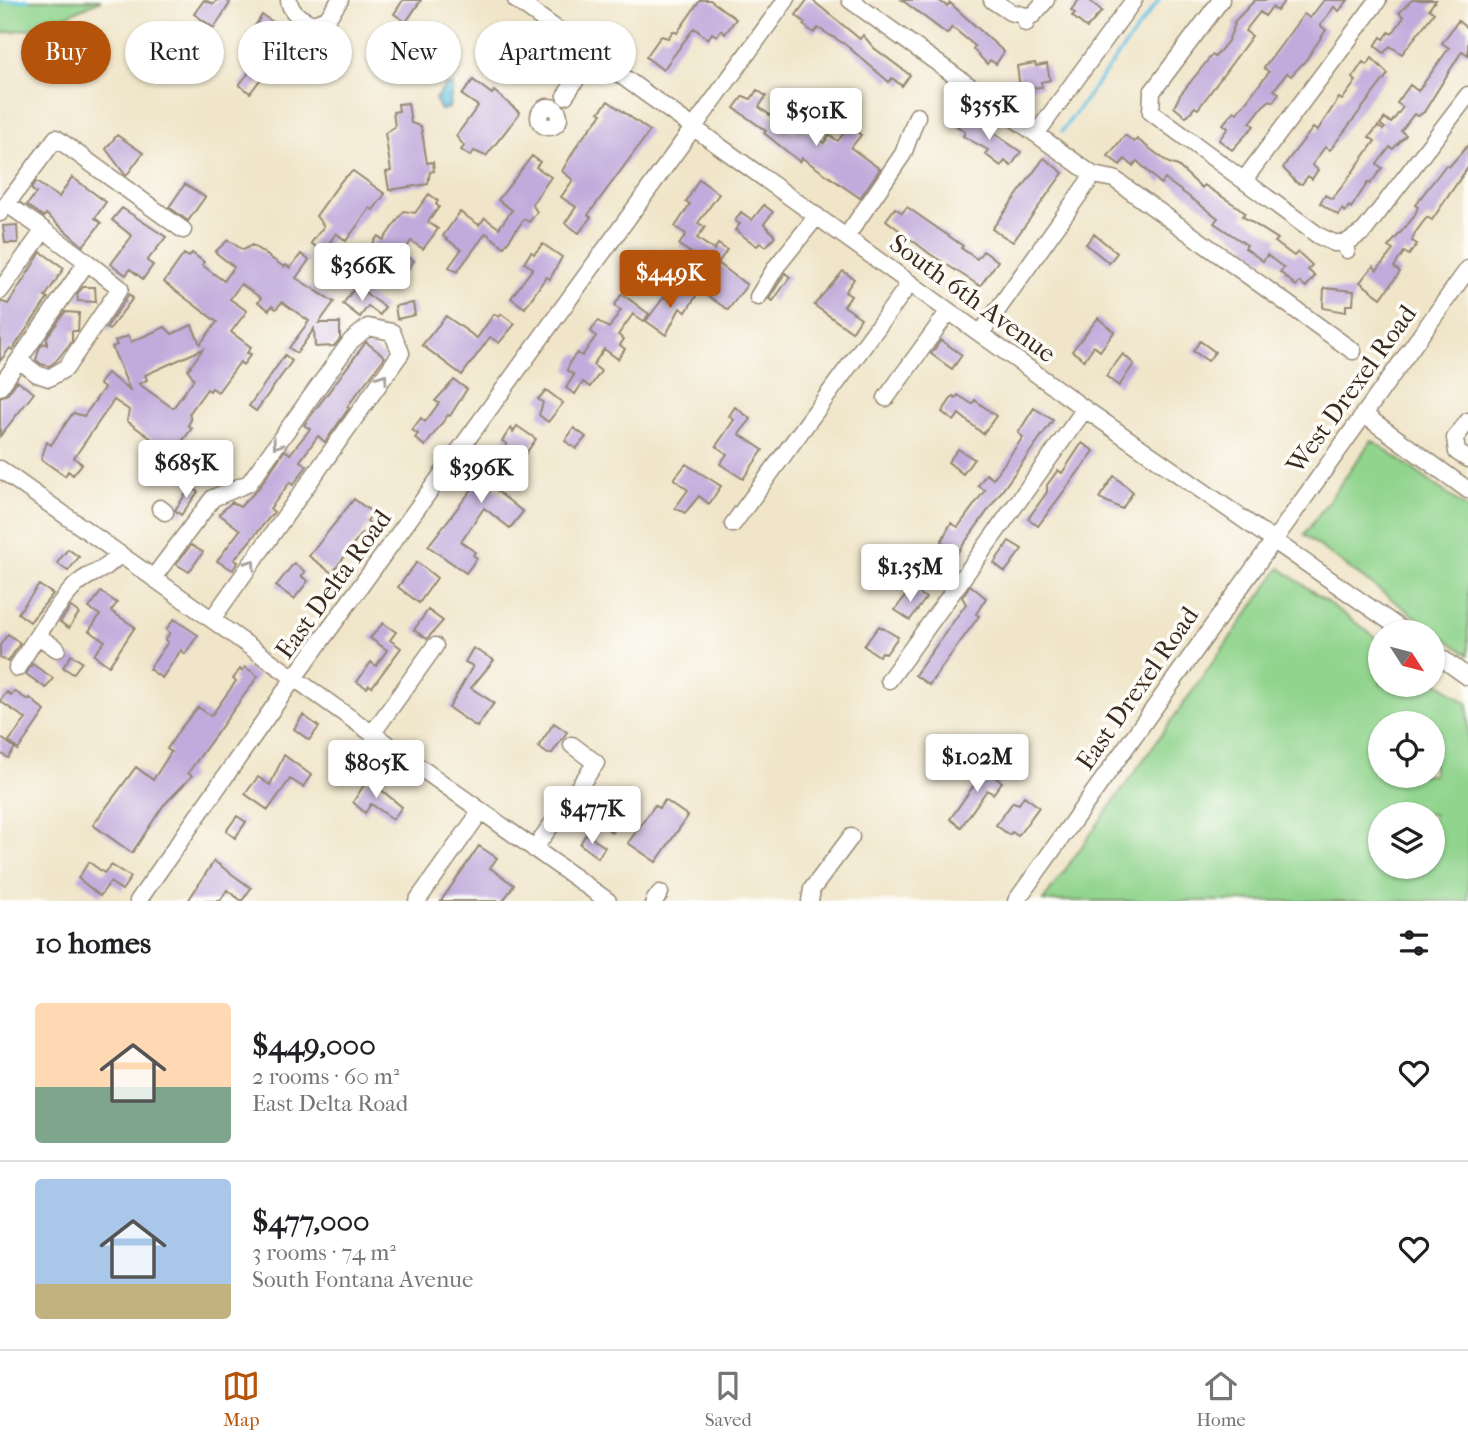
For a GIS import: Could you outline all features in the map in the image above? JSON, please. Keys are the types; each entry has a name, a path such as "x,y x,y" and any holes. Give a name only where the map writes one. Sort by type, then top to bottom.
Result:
{"street":[{"path":"289,0 300,19 313,24 327,19 340,0"},
{"name":"South 6th Avenue","path":"516,0 545,21"},
{"name":"East Delta Road","path":"138,901 294,678 786,0"},
{"path":"849,0 1093,176 1114,179 1353,351"},
{"path":"992,0 1026,19 1038,11 1046,0"},
{"path":"1036,135 1134,0"},
{"path":"1221,0 1157,85 1150,103 1156,118 1319,236 1334,243 1347,246 1364,231 1468,95"},
{"path":"1244,180 1378,0"},
{"path":"555,110 573,84"},
{"name":"South 6th Avenue","path":"633,84 1085,409 1273,537 1388,620"},
{"path":"846,237 893,171 917,117"},
{"path":"19,360 37,374 48,378 66,368 120,288 44,230 3,209 56,138 183,230"},
{"path":"981,333 1093,176"},
{"path":"758,297 776,267 817,216"},
{"path":"0,291 44,230"},
{"path":"0,387 87,262"},
{"name":"West Drexel Road","path":"1273,537 1468,269"},
{"path":"733,524 910,283"},
{"path":"886,398 949,310"},
{"path":"153,578 213,498 248,483 351,341 368,327 392,332 401,353 212,619"},
{"path":"889,680 1085,409"},
{"path":"1363,414 1468,490"},
{"path":"1468,421 1455,439 1457,452 1468,459"},
{"path":"0,469 608,901"},
{"name":"East Drexel Road","path":"1016,901 1273,537"},
{"path":"18,668 75,586 109,568 119,554"},
{"path":"38,636 57,649"},
{"path":"372,734 435,646"},
{"path":"1446,661 1468,677"},
{"path":"534,849 596,763 572,745"},
{"path":"417,901 481,811"},
{"path":"810,901 812,889 851,836"}],"green space":[{"path":"0,0 101,0 54,21 21,21 21,30 0,33"},
{"path":"1372,440 1468,509 1468,655 1446,639 1446,620 1420,620 1304,535"},
{"path":"1280,568 1368,632 1368,697 1445,697 1446,688 1468,704 1468,901 1043,901"}],"water":[{"path":"447,85 453,85 449,108 441,110 435,99"}],"building":[{"path":"204,0 214,4 217,0 230,3 218,21 204,21 194,14"},
{"path":"403,0 421,0 407,21 394,14"},
{"path":"700,0 710,0 736,19 725,34 721,30 717,36 712,33 708,39 694,28 663,70 646,57 661,36 668,38 673,31 677,33"},
{"path":"807,0 812,0 860,39 863,35 874,48 910,75 902,86 892,78 889,82 846,45 818,28 814,33 803,25 805,23 796,15"},
{"path":"902,0 938,0 947,6 950,3 1004,52 996,64 990,60 987,64 973,49 975,46 952,27 947,34"},
{"path":"1079,0 1089,0 1102,11 1087,28 1072,16 1075,13 1071,10"},
{"path":"1255,0 1285,0 1277,11 1272,7 1265,16 1260,12 1245,31 1252,36 1198,109 1195,107 1186,117 1174,107 1180,95 1212,55 1215,57 1228,41 1235,24 1233,23"},
{"path":"1324,0 1348,0 1339,11 1334,7 1320,25 1326,30 1306,60 1291,76 1287,73 1274,90 1279,93 1273,102 1270,100 1263,106 1250,123 1254,126 1232,150 1219,140 1228,128 1223,124 1234,111 1237,113 1269,72 1264,68 1304,14 1310,18"},
{"path":"1412,0 1436,0 1429,9 1434,13 1402,54 1390,46 1384,53 1375,46 1381,37 1384,39 1389,32 1392,34 1404,17 1399,13"},
{"path":"262,15 272,21 258,21"},
{"path":"1458,21 1468,29 1468,55 1462,51 1424,112 1418,116 1414,114 1401,131 1406,135 1393,149 1390,147 1377,164 1382,168 1370,184 1368,182 1351,208 1349,206 1345,212 1342,209 1338,215 1320,203 1325,195 1332,199 1341,188 1375,141 1369,137 1378,126 1383,130 1385,128 1380,124 1385,118 1391,123 1403,107 1397,103 1410,85 1418,91 1449,48 1442,43"},
{"path":"1372,58 1388,74 1330,150 1325,147 1312,165 1318,170 1312,179 1308,176 1302,184 1297,183 1283,168 1313,128 1317,131 1339,98 1342,100 1356,81 1352,78 1363,62 1367,65"},
{"path":"1035,63 1036,66 1047,64 1050,80 1041,82 1042,87 1020,88 1017,66"},
{"path":"473,80 492,94 494,91 520,113 486,156 474,151 470,156 461,150 464,146 456,136 478,106 462,95"},
{"path":"240,84 257,84 250,93"},
{"path":"757,90 766,96 759,107 794,133 799,126 824,143 829,135 838,141 849,126 861,135 851,148 880,169 860,198 802,158 800,162 764,133 766,131 734,108 743,96 751,99"},
{"path":"608,101 650,131 588,215 591,217 579,233 565,223 576,207 561,197 573,180 562,171 579,142 602,114 599,112"},
{"path":"408,103 411,123 421,126 427,163 433,162 434,171 430,172 428,184 389,190 386,172 391,171 385,133 395,127 393,112 399,111 398,104"},
{"path":"966,114 1021,152 1011,166 1005,161 1001,166 985,154 988,150 963,136 965,132 957,126"},
{"path":"117,135 143,153 126,176 106,149"},
{"path":"1125,135 1134,142 1137,139 1169,163 1178,166 1202,188 1204,185 1238,207 1245,213 1242,216 1278,239 1275,242 1294,256 1298,252 1312,265 1308,270 1315,276 1306,287 1300,282 1296,286 1280,272 1284,268 1267,255 1263,261 1245,248 1247,245 1214,223 1218,218 1165,179 1161,184 1137,161 1133,166 1125,159 1120,165 1108,156"},
{"path":"1468,145 1468,167 1432,220 1427,217 1415,233 1412,241 1417,244 1409,255 1404,252 1394,267 1400,272 1381,298 1360,282 1373,266 1377,270 1393,250 1388,247 1414,217 1418,207 1415,205 1446,165 1449,167"},
{"path":"532,156 540,162 536,167 551,177 532,204 537,212 529,222 524,219 504,247 486,233 457,272 449,267 461,250 443,236 460,212 479,225 485,218 499,228 512,210 498,200"},
{"path":"1044,158 1063,173 1013,242 992,229"},
{"path":"353,171 385,194 373,210 370,208 346,241 336,233 323,252 311,243 324,226 316,216 342,180"},
{"path":"72,177 106,202 95,218 101,223 83,246 46,214 44,217 27,205 36,193 31,189 36,182 59,197"},
{"path":"699,179 719,194 698,223 705,227 697,238 714,250 718,244 727,250 718,263 747,285 728,310 694,286 709,265 679,245 686,234 675,227 690,204 686,202"},
{"path":"185,184 205,197 188,221 169,207"},
{"path":"429,194 438,201 436,204 439,207 428,222 438,229 423,249 411,241 403,253 414,261 404,274 402,272 399,276 375,258 364,274 343,259 348,252 360,260 378,236 383,240 404,211 415,213"},
{"path":"764,205 773,212 764,224 775,236 766,247 760,243 757,246 735,230 740,224 735,221 741,212 752,220"},
{"path":"907,207 977,259 983,251 998,261 980,286 930,254 886,220 895,208 902,213"},
{"path":"122,208 166,237 147,261 153,265 143,279 130,269 126,275 111,264 132,236 112,220"},
{"path":"17,225 18,243 5,243 3,226"},
{"path":"1094,234 1117,253 1109,263 1086,244"},
{"path":"228,240 243,250 252,245 284,267 286,265 290,268 301,254 309,260 296,278 334,302 319,323 340,323 340,339 334,346 315,347 314,329 297,353 289,348 309,321 282,302 276,309 272,306 269,310 258,302 261,298 241,284 230,299 247,311 231,332 251,347 247,353 251,354 243,365 240,362 218,392 212,388 210,391 207,389 189,414 191,420 188,425 192,428 173,454 168,451 166,454 158,448 160,445 127,421 129,410 114,400 74,458 82,464 73,475 68,471 65,476 41,459 47,442 51,445 73,413 84,416 104,388 99,384 107,373 130,390 112,347 117,345 115,341 128,336 131,342 165,327 172,334 192,325 200,344 217,322 164,282 184,254 189,257 192,253 204,262 202,265 224,281 234,267 215,252","holes":["203,349 188,370 194,379 173,408 139,384 147,380 145,375"]},
{"path":"543,244 562,257 550,279 546,277 525,308 511,298 533,268 524,263 531,252 534,254"},
{"path":"41,252 64,268 45,297 48,298 12,350 10,348 0,361 0,301 8,304"},
{"path":"843,271 854,279 845,292 851,296 844,306 861,318 852,332 814,305"},
{"path":"785,273 790,277 773,301 769,299"},
{"path":"356,286 385,307 380,315 368,306 360,317 343,304"},
{"path":"83,287 95,287 96,302 78,301 77,294"},
{"path":"681,287 696,296 686,312 680,308 666,335 646,321 664,297 672,302"},
{"path":"1324,288 1354,291 1353,305 1346,305 1346,312 1323,308"},
{"path":"129,294 133,298 109,330 106,328"},
{"path":"622,294 649,314 644,321 633,314 618,335 624,339 620,345 625,349 618,359 604,349 593,365 601,371 590,387 583,382 575,394 566,388 574,375 567,370 571,360 577,353 582,356 596,336 591,331 598,321 609,328 621,310 614,306"},
{"path":"413,303 415,315 397,319 395,306"},
{"path":"65,312 79,313 78,331 72,331 72,341 56,361 49,366 41,364 36,360 39,349 43,343 47,345 47,337"},
{"path":"494,314 499,317 501,314 515,324 499,343 490,337 462,375 422,345 446,316 477,338"},
{"path":"1098,318 1114,332 1100,351 1094,346 1084,360 1072,351"},
{"path":"941,340 962,355 952,369 931,354"},
{"path":"1200,341 1215,352 1208,361 1193,351"},
{"path":"366,342 385,357 347,407 349,408 325,442 318,436 300,461 307,466 293,485 290,482 270,509 274,512 234,560 238,562 233,570 217,561 240,530 219,514 232,502 240,507 258,489 285,450 290,454 310,429 304,425"},
{"path":"1123,354 1134,364 1119,386 1106,376"},
{"path":"285,355 292,361 256,411 249,406"},
{"path":"454,380 467,389 450,416 448,415 425,446 415,438 418,434 412,430 421,418 425,422 439,403 435,401"},
{"path":"17,381 34,393 0,436 0,397 8,394"},
{"path":"546,390 563,403 548,422 539,415 543,403 538,399"},
{"path":"958,395 972,404 975,400 996,416 983,434 959,414 954,421 942,412 953,396 956,398"},
{"path":"735,407 751,419 739,434 763,450 743,479 720,464 727,454 716,446 734,420 729,416"},
{"path":"1034,408 1053,420 940,577 929,569 947,546 941,542 951,523 958,527 985,490 978,486 986,474 993,479 1006,461 1023,437 1018,433"},
{"path":"517,426 536,439 524,456 517,451 491,486 523,512 510,528 484,508 461,542 475,552 473,555 477,558 466,573 428,546 507,444 502,441 511,428 513,432"},
{"path":"574,428 586,437 576,449 565,441"},
{"path":"1082,443 1094,451 1038,526 1028,519 1047,492 1047,485 1058,470 1062,473"},
{"path":"958,449 974,459 963,474 948,462"},
{"path":"686,464 721,486 709,504 699,496 685,513 675,508 688,490 674,479"},
{"path":"1114,476 1133,492 1122,509 1099,498"},
{"path":"191,486 198,492 181,515 175,510"},
{"path":"354,499 373,513 367,521 370,523 332,573 309,556"},
{"path":"1009,541 1022,549 1005,572 994,563"},
{"path":"191,545 203,552 189,572 176,564"},
{"path":"68,549 79,557 68,571 57,563"},
{"path":"417,562 437,578 419,603 398,587"},
{"path":"294,563 305,572 301,576 308,581 294,599 276,586"},
{"path":"39,585 53,594 30,622 18,613"},
{"path":"970,585 986,598 976,614 979,616 929,685 915,675 966,604 962,597"},
{"path":"911,588 926,598 910,620 895,610"},
{"path":"101,592 117,603 111,611 135,627 109,666 94,655 105,641 89,631 100,615 89,608"},
{"path":"71,607 79,613 69,628 60,622"},
{"path":"428,610 443,621 427,639 414,630"},
{"path":"174,619 198,635 185,654 181,650 162,678 149,669 168,642 165,640 170,633 166,630"},
{"path":"383,623 396,632 390,640 401,648 372,687 369,685 367,688 357,682 371,662 376,666 387,650 370,638"},
{"path":"879,626 898,637 886,654 882,652 879,656 864,646"},
{"path":"8,634 20,643 8,662 0,657 0,645"},
{"path":"473,648 494,660 471,688 494,703 477,727 449,708 473,666 465,662"},
{"path":"71,655 82,662 73,674 63,667"},
{"path":"32,664 53,678 46,688 26,674"},
{"path":"245,667 258,676 188,773 192,776 163,806 132,853 93,825 136,767 153,780 171,752 167,749 180,729 198,707 211,716 236,681 233,679 240,669 242,671"},
{"path":"14,691 28,700 30,698 45,711 18,750 9,741 26,719 0,701 7,692 11,695"},
{"path":"303,715 319,727 309,740 294,729"},
{"path":"554,723 567,732 552,753 548,754 538,747"},
{"path":"0,737 15,748 8,758 0,753"},
{"path":"284,755 311,775 303,787 290,779 268,810 245,794 258,777 270,785"},
{"path":"989,764 1000,772 996,778 1002,782 993,794 987,790 961,827 950,819"},
{"path":"368,779 402,807 393,819 371,804 365,813 353,802"},
{"path":"1024,796 1039,807 1018,836 1012,832 1009,835 996,825 1013,802 1019,804"},
{"path":"610,797 629,811 612,833 594,817"},
{"path":"665,800 688,816 656,862 628,843 655,805 659,808"},
{"path":"237,816 246,822 235,838 226,831"},
{"path":"586,834 605,847 598,858 580,844"},
{"path":"479,846 497,858 490,868 514,885 503,901 441,901"},
{"path":"214,861 251,888 242,901 227,890 220,901 188,901"},
{"path":"89,862 104,873 111,865 131,877 122,890 110,882 100,896 78,878"}],"waterway":[{"path":"0,1 28,0"},
{"path":"1062,131 1159,0"}]}
